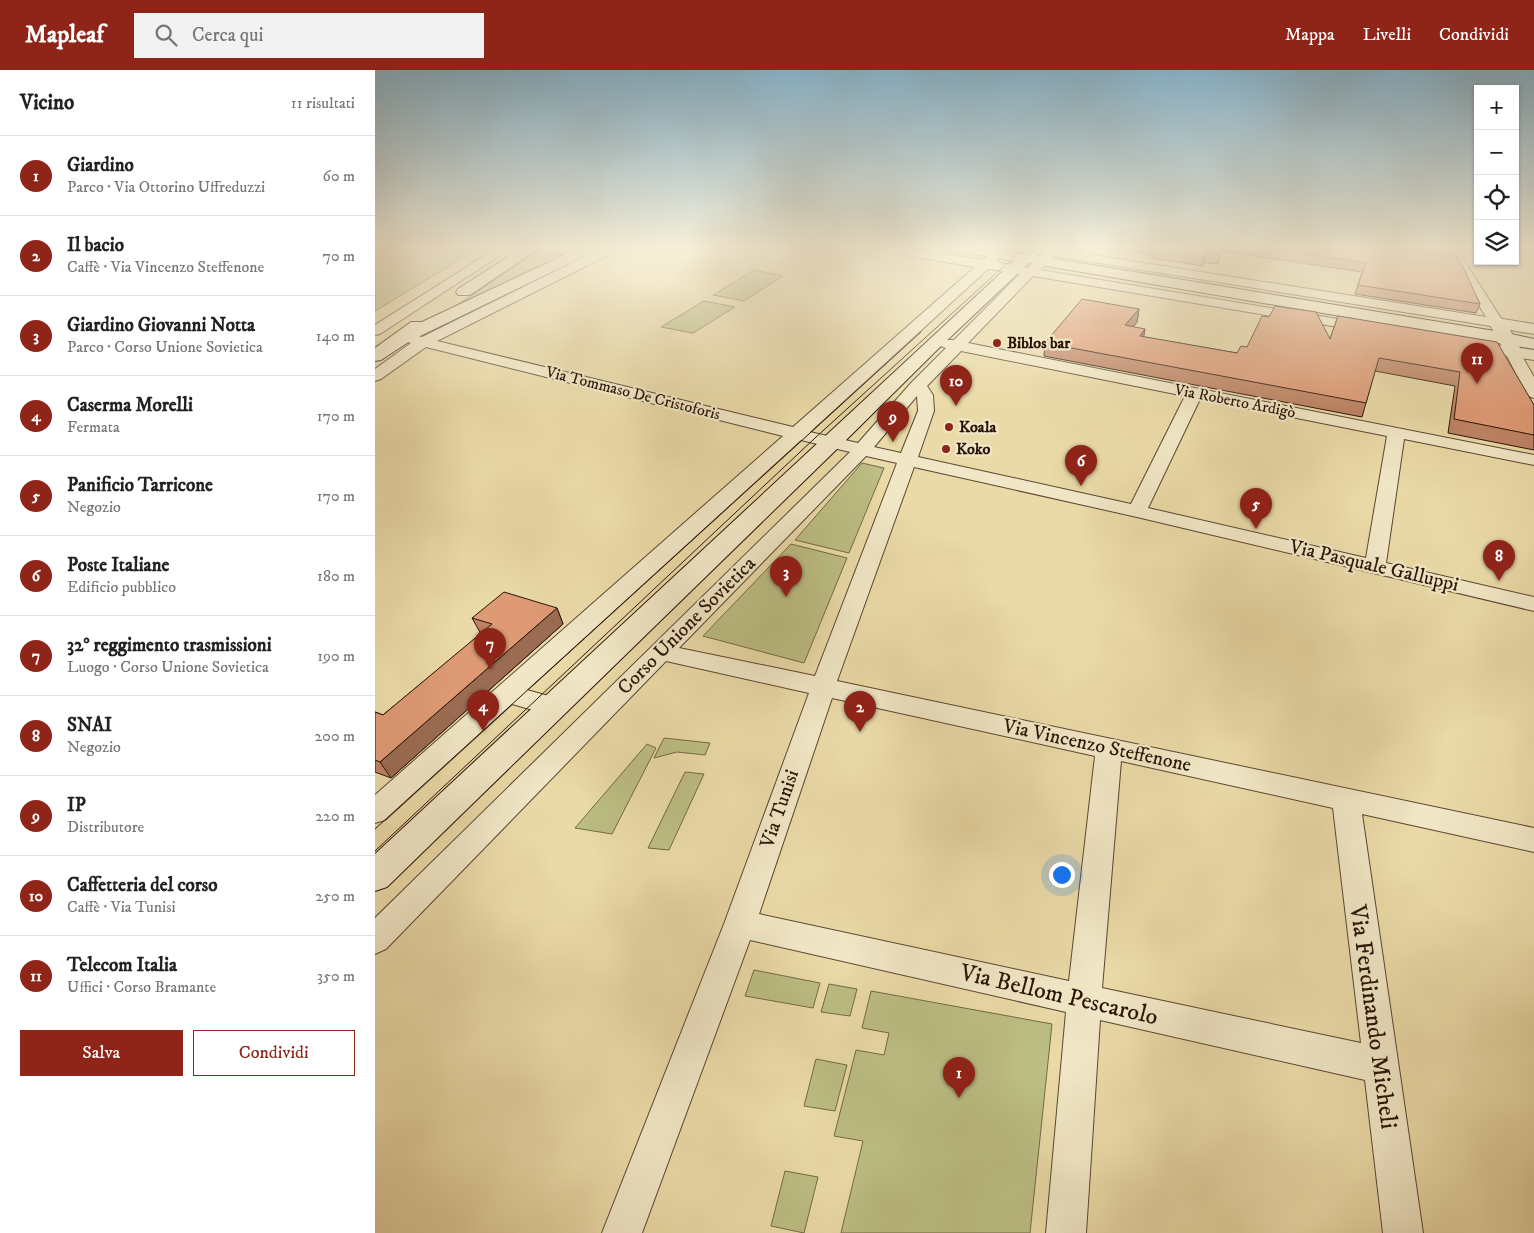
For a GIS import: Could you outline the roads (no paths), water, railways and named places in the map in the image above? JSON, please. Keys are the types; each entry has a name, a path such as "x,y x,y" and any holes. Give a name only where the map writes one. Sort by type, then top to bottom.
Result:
{"main road":[{"path":"404,337 428,316 449,302"},
{"path":"375,356 404,337 477,302"},
{"name":"Corso Unione Sovietica","path":"375,876 832,443 936,341 981,302"},
{"path":"1261,302 1510,345 1534,344"},
{"path":"1497,323 1534,329"},
{"path":"1497,323 1510,345 1534,355"},
{"path":"1510,345 1534,339"}],"street":[{"path":"375,332 421,302"},
{"path":"375,376 423,342 503,302"},
{"path":"375,812 797,433 929,302"},
{"name":"Corso Unione Sovietica","path":"375,939 862,450 918,385 1000,302"},
{"path":"1250,302 1271,305"},
{"path":"1351,302 1497,323"},
{"path":"1484,302 1497,323"},
{"name":"Via Tommaso De Cristoforis","path":"404,337 862,450"},
{"name":"Via Roberto Ardigò","path":"936,341 1534,460"},
{"path":"1510,345 1534,393"},
{"name":"Via Tunisi","path":"622,1233 740,924 823,687 926,411 925,395 918,385"},
{"path":"1137,511 1195,393"},
{"path":"1375,566 1396,433"},
{"name":"Via Pasquale Galluppi","path":"862,450 1137,511 1534,604"},
{"name":"Via Vincenzo Steffenone","path":"659,652 1534,840"},
{"path":"507,694 554,707"},
{"path":"1066,1233 1085,1001 1109,749"},
{"name":"Via Ferdinando Micheli","path":"1345,800 1403,1233"},
{"name":"Via Bellom Pescarolo","path":"740,924 1379,1065"}],"tram line":[{"path":"375,851 815,438 964,302"},
{"path":"375,829 921,332"}],"place":[{"name":"Biblos bar","path":"997,343"},
{"name":"Telecom Italia","path":"1477,384"},
{"name":"Caffetteria del corso","path":"956,406"},
{"name":"Koala","path":"949,427"},
{"name":"IP","path":"893,442"},
{"name":"Koko","path":"946,449"},
{"name":"Poste Italiane","path":"1081,486"},
{"name":"Panificio Tarricone","path":"1256,529"},
{"name":"SNAI","path":"1499,581"},
{"name":"Giardino Giovanni Notta","path":"786,597"},
{"name":"32° reggimento trasmissioni","path":"490,669"},
{"name":"Caserma Morelli","path":"483,731"},
{"name":"Il bacio","path":"860,732"},
{"name":"Giardino","path":"959,1098"}]}
